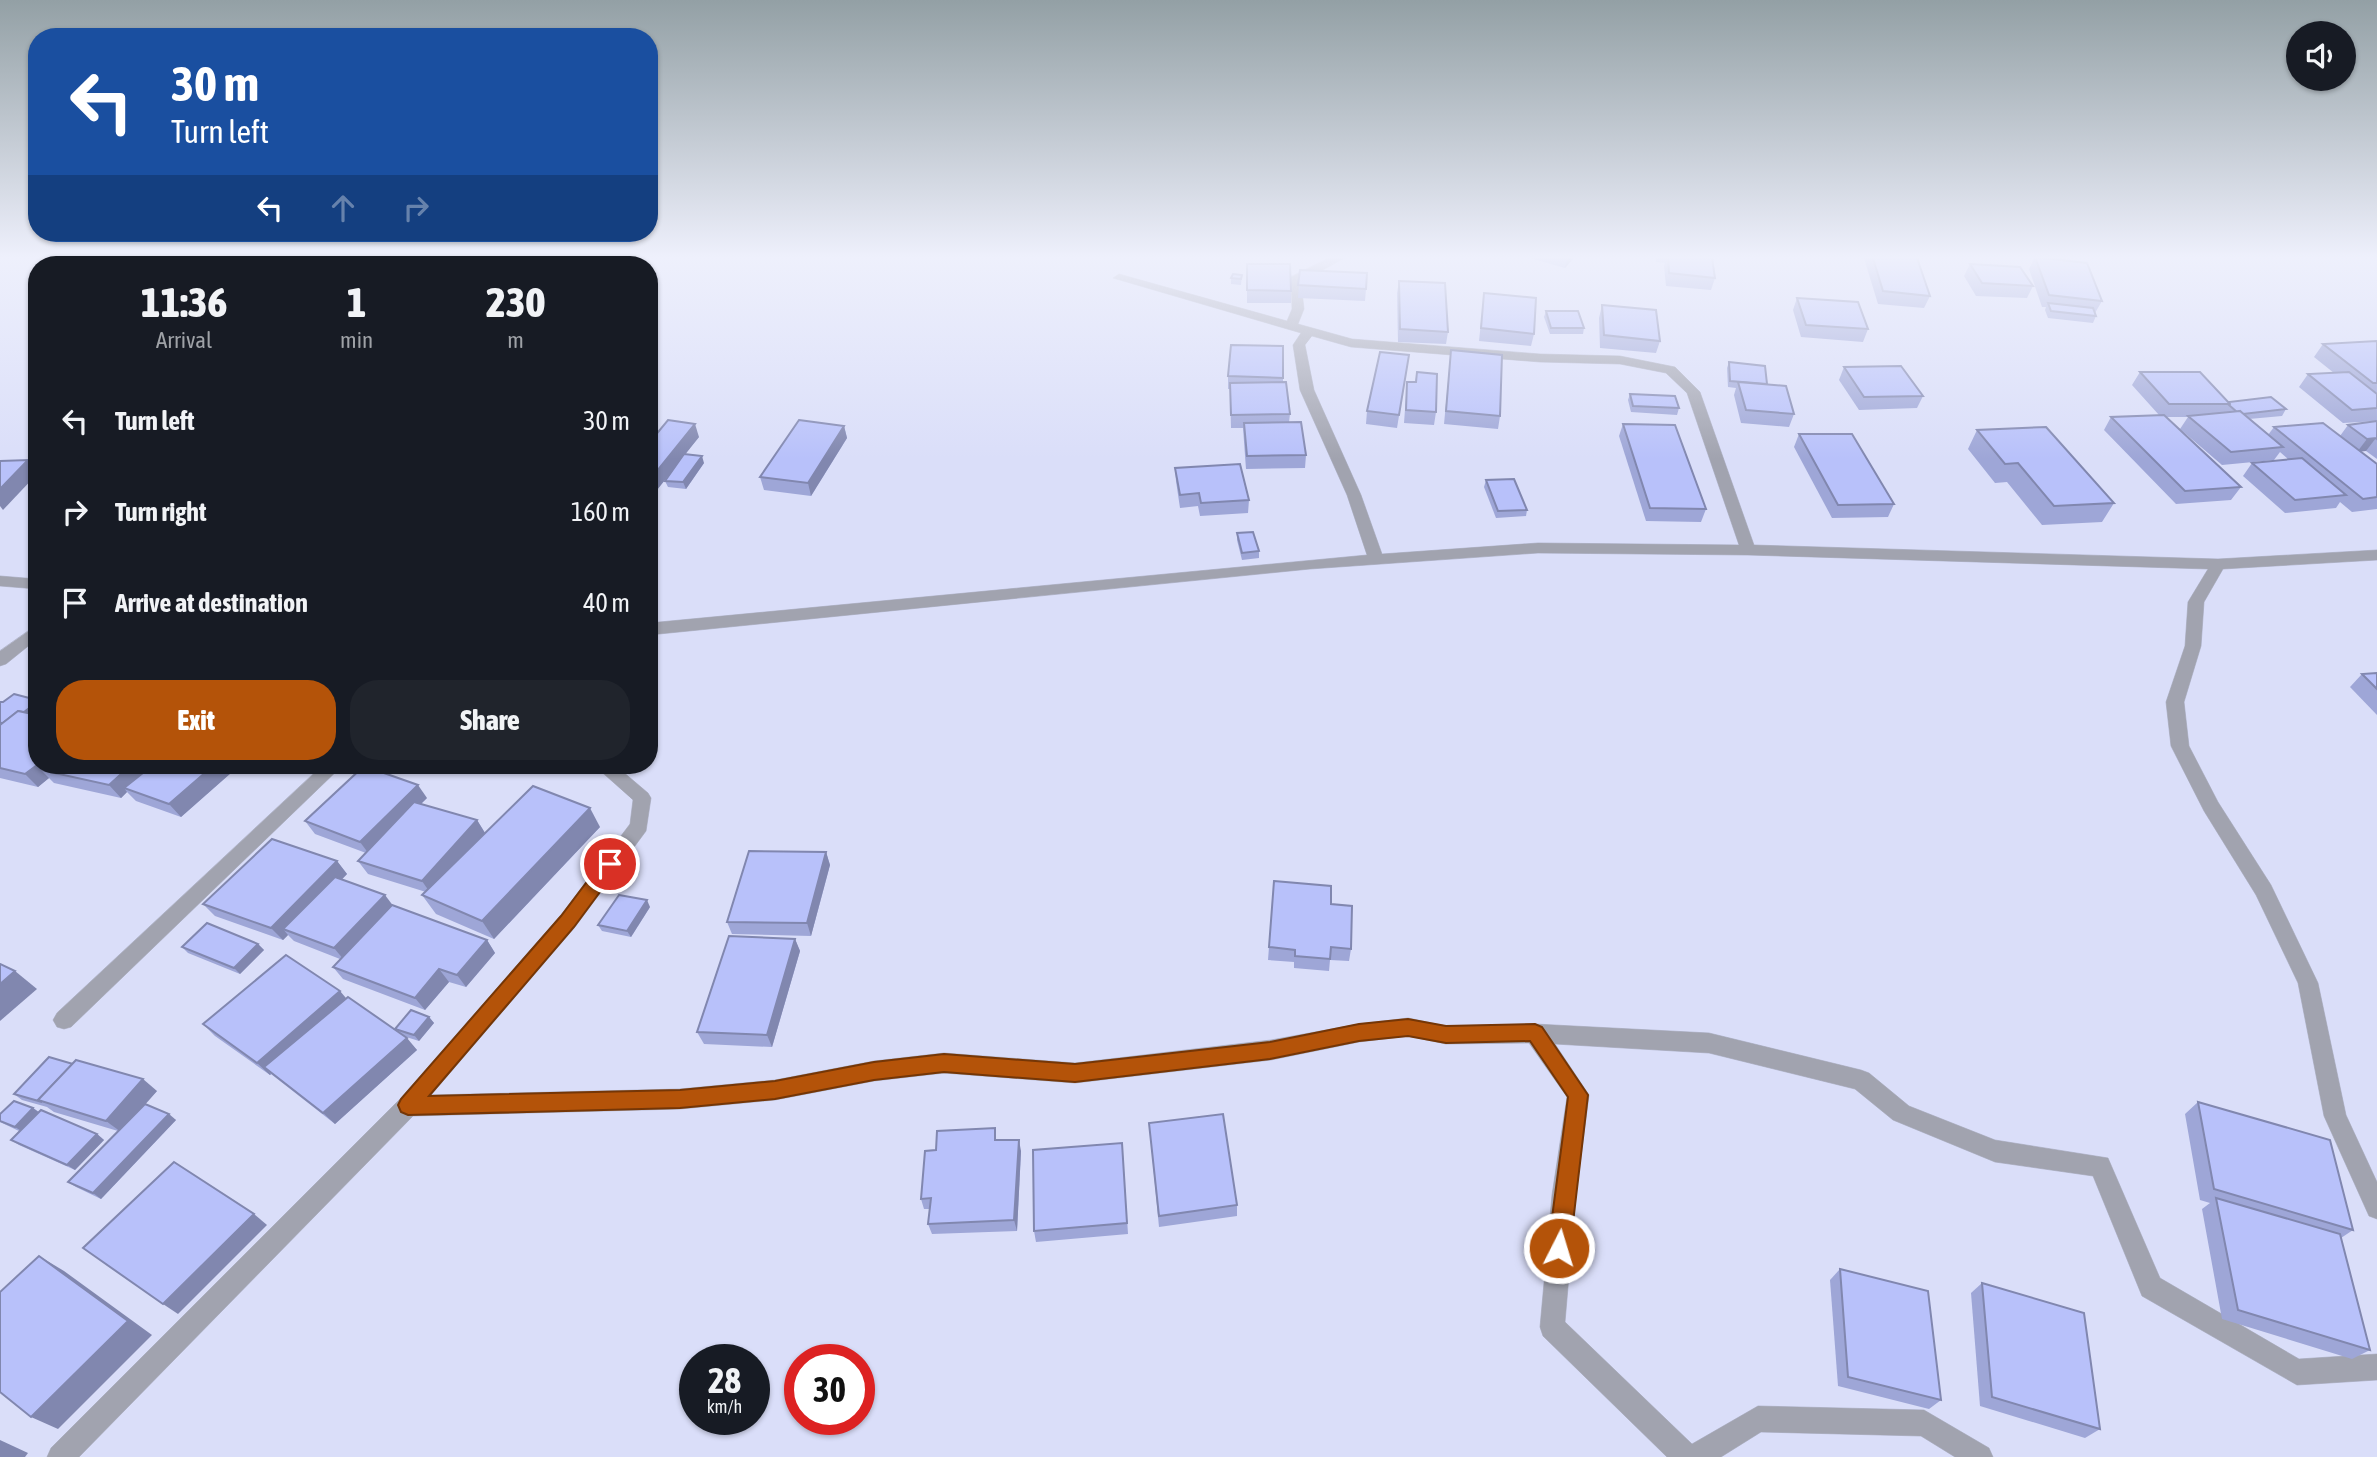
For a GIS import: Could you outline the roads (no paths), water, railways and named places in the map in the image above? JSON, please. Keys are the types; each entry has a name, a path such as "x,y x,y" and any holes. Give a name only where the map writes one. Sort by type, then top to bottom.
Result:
{"street":[{"path":"1284,323 1351,343 1540,358 1620,360 1670,370 1693,392 1748,550"},
{"path":"1309,331 1299,345 1307,390 1354,495 1376,558"},
{"path":"658,628 1376,558 1538,548 1748,550 2218,564 2377,555"},
{"path":"2218,564 2196,602 2193,646 2175,702 2180,746 2211,806 2263,891 2308,983 2335,1116 2377,1208"},
{"path":"0,582 28,584"},
{"path":"0,660 28,638"},
{"path":"64,1020 324,774"},
{"path":"60,1457 408,1105 568,921 639,826 642,798 614,774"},
{"path":"408,1105 680,1099 775,1090 874,1071 944,1063 1075,1073 1270,1050 1359,1033 1408,1027 1446,1035 1535,1033 1709,1043 1861,1080 1900,1113 1995,1151 2100,1166 2151,1287 2297,1372 2377,1367"},
{"path":"1535,1033 1578,1095 1564,1195 1552,1327 1686,1457"},
{"path":"1696,1457 1758,1419 1924,1423 1980,1457"}]}
